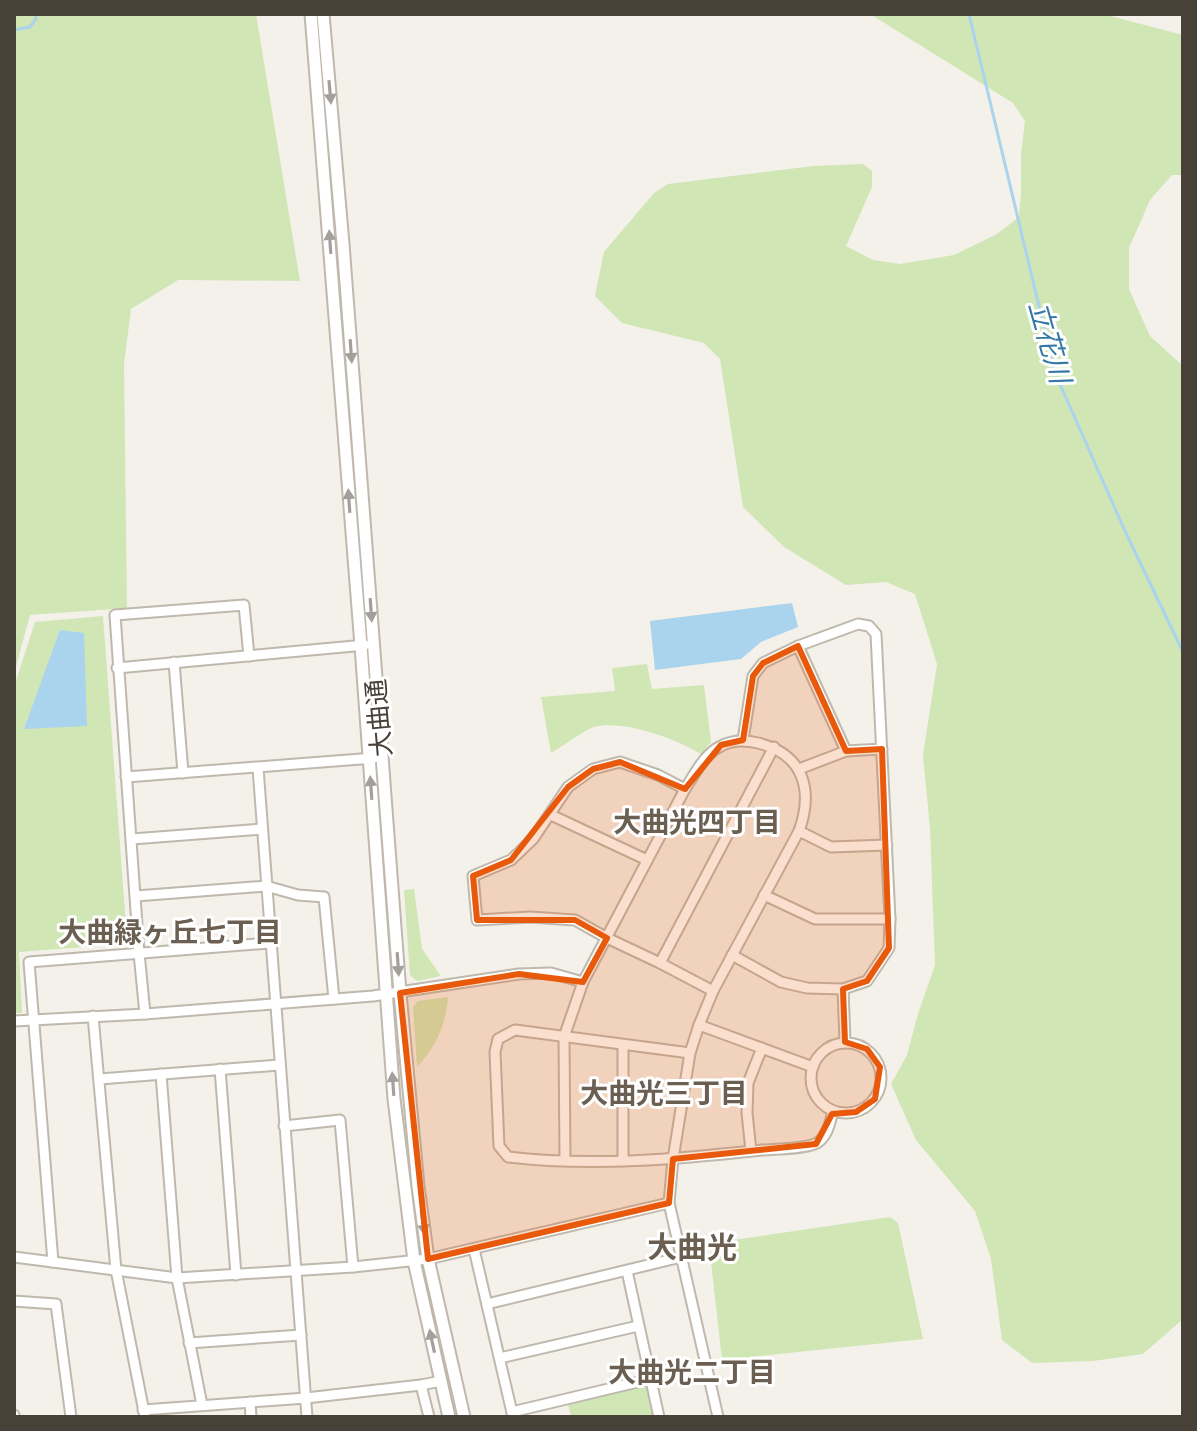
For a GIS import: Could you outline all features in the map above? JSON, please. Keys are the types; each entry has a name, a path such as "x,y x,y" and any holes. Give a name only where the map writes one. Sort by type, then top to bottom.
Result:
{"street":[{"name":"大曲通","path":"311,14 367,645 382,758 394,994 394,1099 414,1261 449,1417"},
{"name":"大曲通","path":"323,14 342,230 367,645 369,758 394,994 428,1259 464,1417"},
{"path":"145,1014 115,615 244,605 249,656"},
{"path":"732,955 781,982 807,988 843,989 867,981 889,948 876,634 869,626 858,624 798,646 763,663 753,676 743,740"},
{"path":"117,668 367,645"},
{"path":"798,646 846,751"},
{"path":"174,662 183,773"},
{"path":"565,1160 564,1037 583,982 704,759 721,745 743,740 774,747 799,769 806,800 799,831 713,991 699,1025 690,1053 669,1203 718,1417"},
{"path":"660,963 774,747"},
{"path":"799,769 846,751 882,749"},
{"path":"126,777 382,758"},
{"path":"685,789 658,775 620,762 593,769 568,787 533,839 511,860 473,876 477,920 530,917 575,920 713,991"},
{"path":"258,768 307,1417"},
{"path":"551,815 647,860"},
{"path":"132,839 262,829"},
{"path":"799,831 831,847 887,845"},
{"path":"136,896 266,886 298,895 324,897 334,999"},
{"path":"764,895 815,919 890,919"},
{"path":"53,1262 29,962 270,943"},
{"path":"14,1021 394,994 519,974 551,973 583,982"},
{"path":"843,989 845,1042"},
{"path":"93,1016 116,1270 144,1413 202,1405 306,1398 441,1381"},
{"path":"699,1025 813,1067"},
{"path":"690,1053 515,1030 498,1039 495,1052 499,1146 508,1157 565,1160 673,1159 751,1151 816,1144 826,1135 833,1111"},
{"path":"845,1042 857,1044 875,1056 882,1078 875,1099 856,1112 845,1113 833,1111 824,1105 812,1088 811,1077 817,1057 825,1049 845,1042"},
{"path":"623,1045 623,1161"},
{"path":"751,1151 748,1083 762,1048"},
{"path":"100,1079 279,1065"},
{"path":"220,1069 236,1275"},
{"path":"161,1074 177,1278 202,1405"},
{"path":"284,1126 340,1120 353,1267"},
{"path":"14,1257 177,1278 353,1267 428,1259 669,1203"},
{"path":"474,1249 512,1414 650,1379"},
{"path":"487,1304 681,1257"},
{"path":"627,1271 659,1417"},
{"path":"14,1301 56,1304 71,1417"},
{"path":"500,1358 638,1326"},
{"path":"189,1343 301,1335"},
{"path":"421,1385 429,1417"},
{"path":"250,1402 251,1417"}],"highlighted area":[{"path":"798,646 846,751 882,749 889,948 867,981 843,989 845,1042 867,1049 880,1067 875,1099 856,1112 832,1114 816,1144 673,1159 669,1203 428,1259 400,993 519,974 583,982 607,938 575,920 477,920 473,876 511,860 568,787 593,769 620,762 685,789 721,745 743,740 753,676 763,663"}],"green space":[{"path":"14,14 256,14 300,281 178,280 131,309 124,364 127,608 30,615 14,674"},
{"path":"870,14 1103,14 1183,35 1183,175 1172,175 1150,200 1129,248 1129,289 1150,336 1183,366 1183,1319 1143,1354 1093,1361 1032,1363 1002,1340 991,1259 975,1211 916,1140 891,1084 907,1055 935,965 930,829 923,755 937,664 915,594 886,582 846,585 784,547 743,507 720,359 704,343 622,323 595,296 604,252 654,193 668,184 813,166 863,164 872,171 872,187 846,246 873,260 900,264 954,255 997,234 1019,217 1025,121 1013,103"},
{"path":"103,616 127,939 124,944 19,952 22,1013 14,1013 14,687 35,622"},
{"path":"647,664 652,689 704,685 711,742 701,754 649,732 606,725 590,729 551,753 541,697 615,691 612,668"},
{"path":"414,889 422,949 441,976 417,981 410,975 404,890"},
{"path":"448,997 439,1035 417,1067 413,1007 418,1001"},
{"path":"890,1217 898,1223 923,1339 722,1360 710,1253 720,1242"},
{"path":"650,1379 659,1417 571,1417 567,1399"}],"water":[{"path":"792,603 798,627 761,642 741,659 655,670 650,621"},
{"path":"60,630 84,633 87,726 24,729"}],"waterway":[{"path":"14,30 30,27 36,14"},
{"name":"立花川","path":"969,14 1055,373 1183,652"}],"district":[{"name":"大曲光四丁目","path":"697,822"},
{"name":"大曲緑ヶ丘七丁目","path":"170,932"},
{"name":"大曲光三丁目","path":"664,1093"},
{"name":"大曲光","path":"692,1248"},
{"name":"大曲光二丁目","path":"692,1372"}]}
